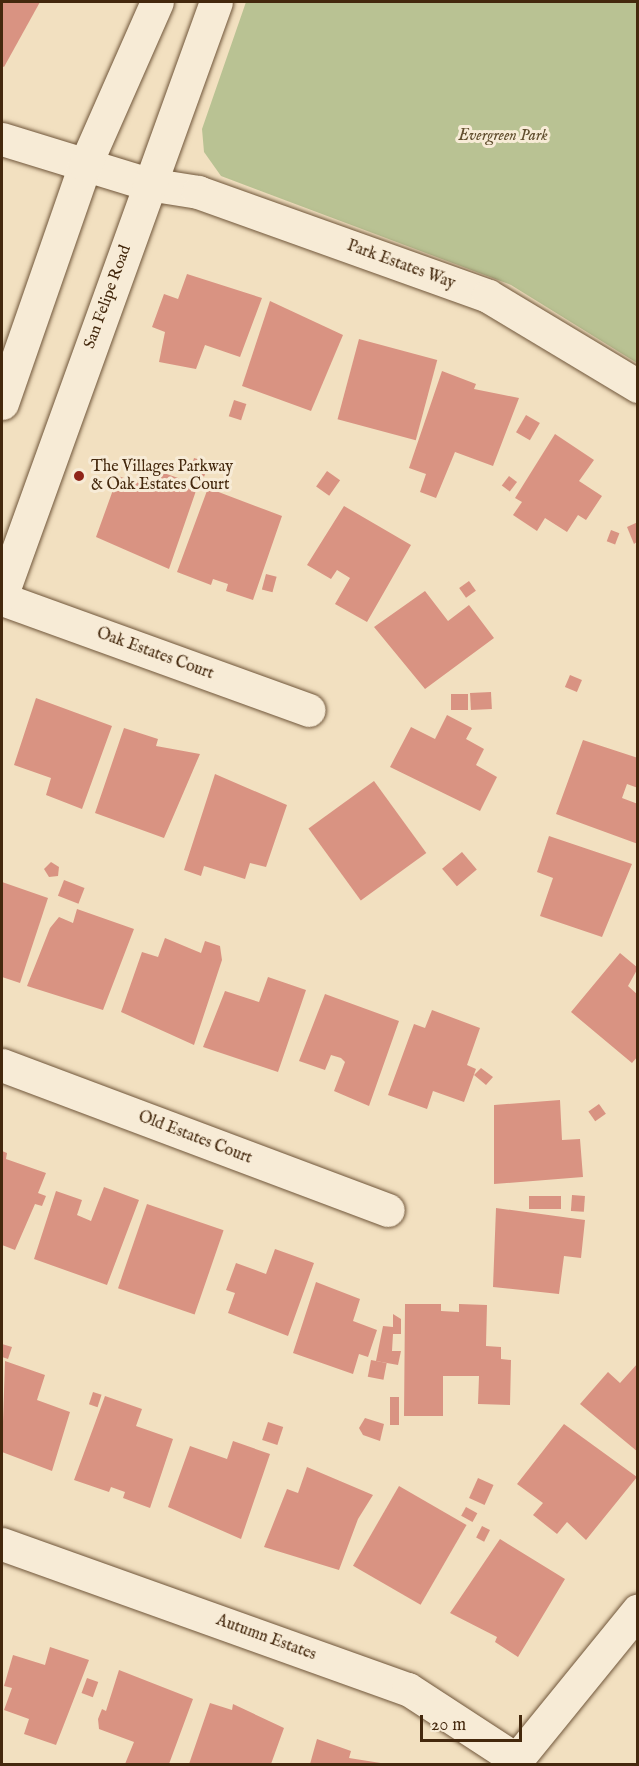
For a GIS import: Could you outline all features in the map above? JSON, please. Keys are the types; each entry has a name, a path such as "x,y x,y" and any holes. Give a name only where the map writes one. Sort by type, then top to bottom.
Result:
{"street":[{"path":"2,403 85,165 157,2"},
{"name":"San Felipe Road","path":"2,594 148,184 216,2"},
{"name":"Park Estates Way","path":"2,139 148,184 198,192 488,296 638,386"},
{"name":"Oak Estates Court","path":"2,599 309,710"},
{"name":"Old Estates Court","path":"2,1065 388,1210"},
{"name":"Autumn Estates","path":"2,1544 408,1689 515,1762"},
{"path":"515,1762 638,1610"}],"green space":[{"name":"Evergreen Park","path":"246,2 637,2 637,363 511,285 221,176 204,152 202,129"}],"building":[{"path":"2,2 40,2 4,67 2,66"},
{"path":"187,274 262,298 240,357 205,345 196,369 159,362 165,332 152,327 164,294 178,299"},
{"path":"270,301 343,335 311,411 242,386"},
{"path":"359,339 437,360 416,440 338,419"},
{"path":"442,371 476,384 474,389 519,398 493,466 455,452 436,498 420,492 426,474 409,468"},
{"path":"234,400 246,404 241,420 229,416"},
{"path":"526,415 540,423 530,440 516,432"},
{"path":"555,434 594,460 579,481 602,496 586,520 578,515 567,532 545,518 537,531 513,515 522,502 515,498"},
{"path":"194,458 208,462 204,477 190,472"},
{"path":"327,471 340,480 329,496 316,487"},
{"path":"161,472 198,485 169,569 96,537 118,476 156,489"},
{"path":"509,476 517,482 510,492 502,486"},
{"path":"208,488 282,516 253,600 226,591 228,584 213,579 211,585 177,572"},
{"path":"344,506 411,545 367,622 335,604 350,578 337,570 331,579 307,565"},
{"path":"638,522 638,541 634,544 627,527"},
{"path":"611,530 619,533 615,544 607,541"},
{"path":"266,574 277,577 272,592 262,589"},
{"path":"469,581 476,591 466,598 459,588"},
{"path":"425,591 448,621 469,605 494,638 425,689 374,627"},
{"path":"570,675 582,680 577,692 565,687"},
{"path":"491,692 492,709 471,710 470,693"},
{"path":"451,694 468,694 468,710 451,710"},
{"path":"36,698 112,726 82,809 46,795 51,778 14,765"},
{"path":"447,715 472,728 466,739 484,749 476,765 497,777 480,811 390,767 411,727 435,739"},
{"path":"124,728 158,739 156,746 200,754 164,838 95,813"},
{"path":"583,740 638,758 638,788 627,784 622,798 638,804 638,844 556,814"},
{"path":"215,774 287,805 266,867 250,863 245,879 204,866 201,876 184,870"},
{"path":"374,781 426,853 361,901 308,829"},
{"path":"549,836 632,864 602,937 540,916 553,878 537,872"},
{"path":"462,852 477,870 457,886 442,869"},
{"path":"51,862 59,867 58,876 49,877 44,869"},
{"path":"64,880 85,888 78,904 58,896"},
{"path":"2,882 48,898 20,983 2,977"},
{"path":"77,909 134,929 103,1010 27,986 50,928 59,917 73,923"},
{"path":"165,938 201,953 205,941 220,946 222,960 194,1045 121,1012 142,952 158,957"},
{"path":"620,953 638,968 628,986 638,995 638,1056 632,1063 571,1012"},
{"path":"268,977 306,990 278,1072 203,1047 225,991 259,1002"},
{"path":"325,994 399,1021 369,1106 334,1091 345,1062 341,1058 331,1055 325,1070 299,1061"},
{"path":"432,1010 480,1028 467,1065 476,1069 464,1102 433,1091 427,1109 388,1095 414,1024 425,1028"},
{"path":"481,1068 493,1077 486,1085 474,1075"},
{"path":"560,1100 562,1140 580,1139 583,1177 494,1184 494,1105"},
{"path":"599,1104 606,1114 595,1121 588,1111"},
{"path":"2,1151 7,1153 6,1159 46,1173 38,1193 46,1196 42,1206 35,1204 15,1250 2,1245"},
{"path":"104,1187 139,1200 107,1285 34,1259 56,1191 82,1200 77,1215 91,1221"},
{"path":"572,1195 585,1196 584,1212 571,1211"},
{"path":"529,1196 561,1196 561,1209 529,1209"},
{"path":"147,1204 224,1230 195,1315 118,1288"},
{"path":"496,1208 585,1220 581,1258 564,1256 559,1294 493,1287"},
{"path":"275,1249 314,1263 288,1336 228,1313 235,1293 226,1290 236,1263 266,1274"},
{"path":"316,1282 360,1299 353,1321 377,1330 368,1357 359,1354 353,1374 293,1353"},
{"path":"405,1304 441,1304 441,1311 459,1312 459,1304 487,1305 486,1346 501,1347 501,1359 511,1360 510,1405 478,1404 479,1376 443,1376 443,1416 404,1416"},
{"path":"393,1314 401,1319 401,1334 393,1334 392,1351 401,1351 398,1365 376,1361 383,1326 393,1327"},
{"path":"2,1344 12,1347 8,1359 2,1357"},
{"path":"371,1360 387,1363 383,1380 368,1377"},
{"path":"5,1361 45,1375 37,1400 70,1412 52,1471 2,1452"},
{"path":"638,1363 638,1452 580,1404 608,1372 620,1383"},
{"path":"93,1392 102,1395 98,1407 89,1404"},
{"path":"105,1396 142,1409 136,1426 173,1439 150,1508 123,1498 125,1492 111,1487 109,1492 74,1480"},
{"path":"390,1397 399,1397 399,1425 390,1425"},
{"path":"365,1418 384,1424 380,1441 363,1435 359,1428"},
{"path":"268,1422 283,1427 277,1445 262,1440"},
{"path":"564,1424 637,1477 586,1540 567,1522 557,1534 533,1515 543,1503 517,1484"},
{"path":"233,1441 270,1454 241,1539 168,1507 190,1446 227,1459"},
{"path":"307,1467 373,1495 358,1519 339,1570 264,1547 287,1489 298,1493"},
{"path":"478,1478 494,1485 485,1505 469,1498"},
{"path":"399,1486 467,1525 421,1605 353,1566"},
{"path":"466,1507 477,1513 473,1522 461,1516"},
{"path":"482,1526 490,1530 484,1542 476,1538"},
{"path":"500,1539 565,1579 518,1657 495,1642 497,1637 450,1613"},
{"path":"50,1647 89,1660 56,1745 24,1734 29,1719 4,1710 12,1688 4,1686 13,1655 45,1665"},
{"path":"119,1670 193,1699 169,1764 125,1764 134,1742 99,1729 98,1719 102,1709 106,1711"},
{"path":"87,1678 98,1682 93,1697 82,1693"},
{"path":"210,1703 232,1710 233,1704 284,1728 271,1764 189,1764"},
{"path":"317,1739 351,1751 349,1758 387,1764 310,1764"}],"place":[{"name":"The Villages Parkway & Oak Estates Court","path":"79,476"}]}
